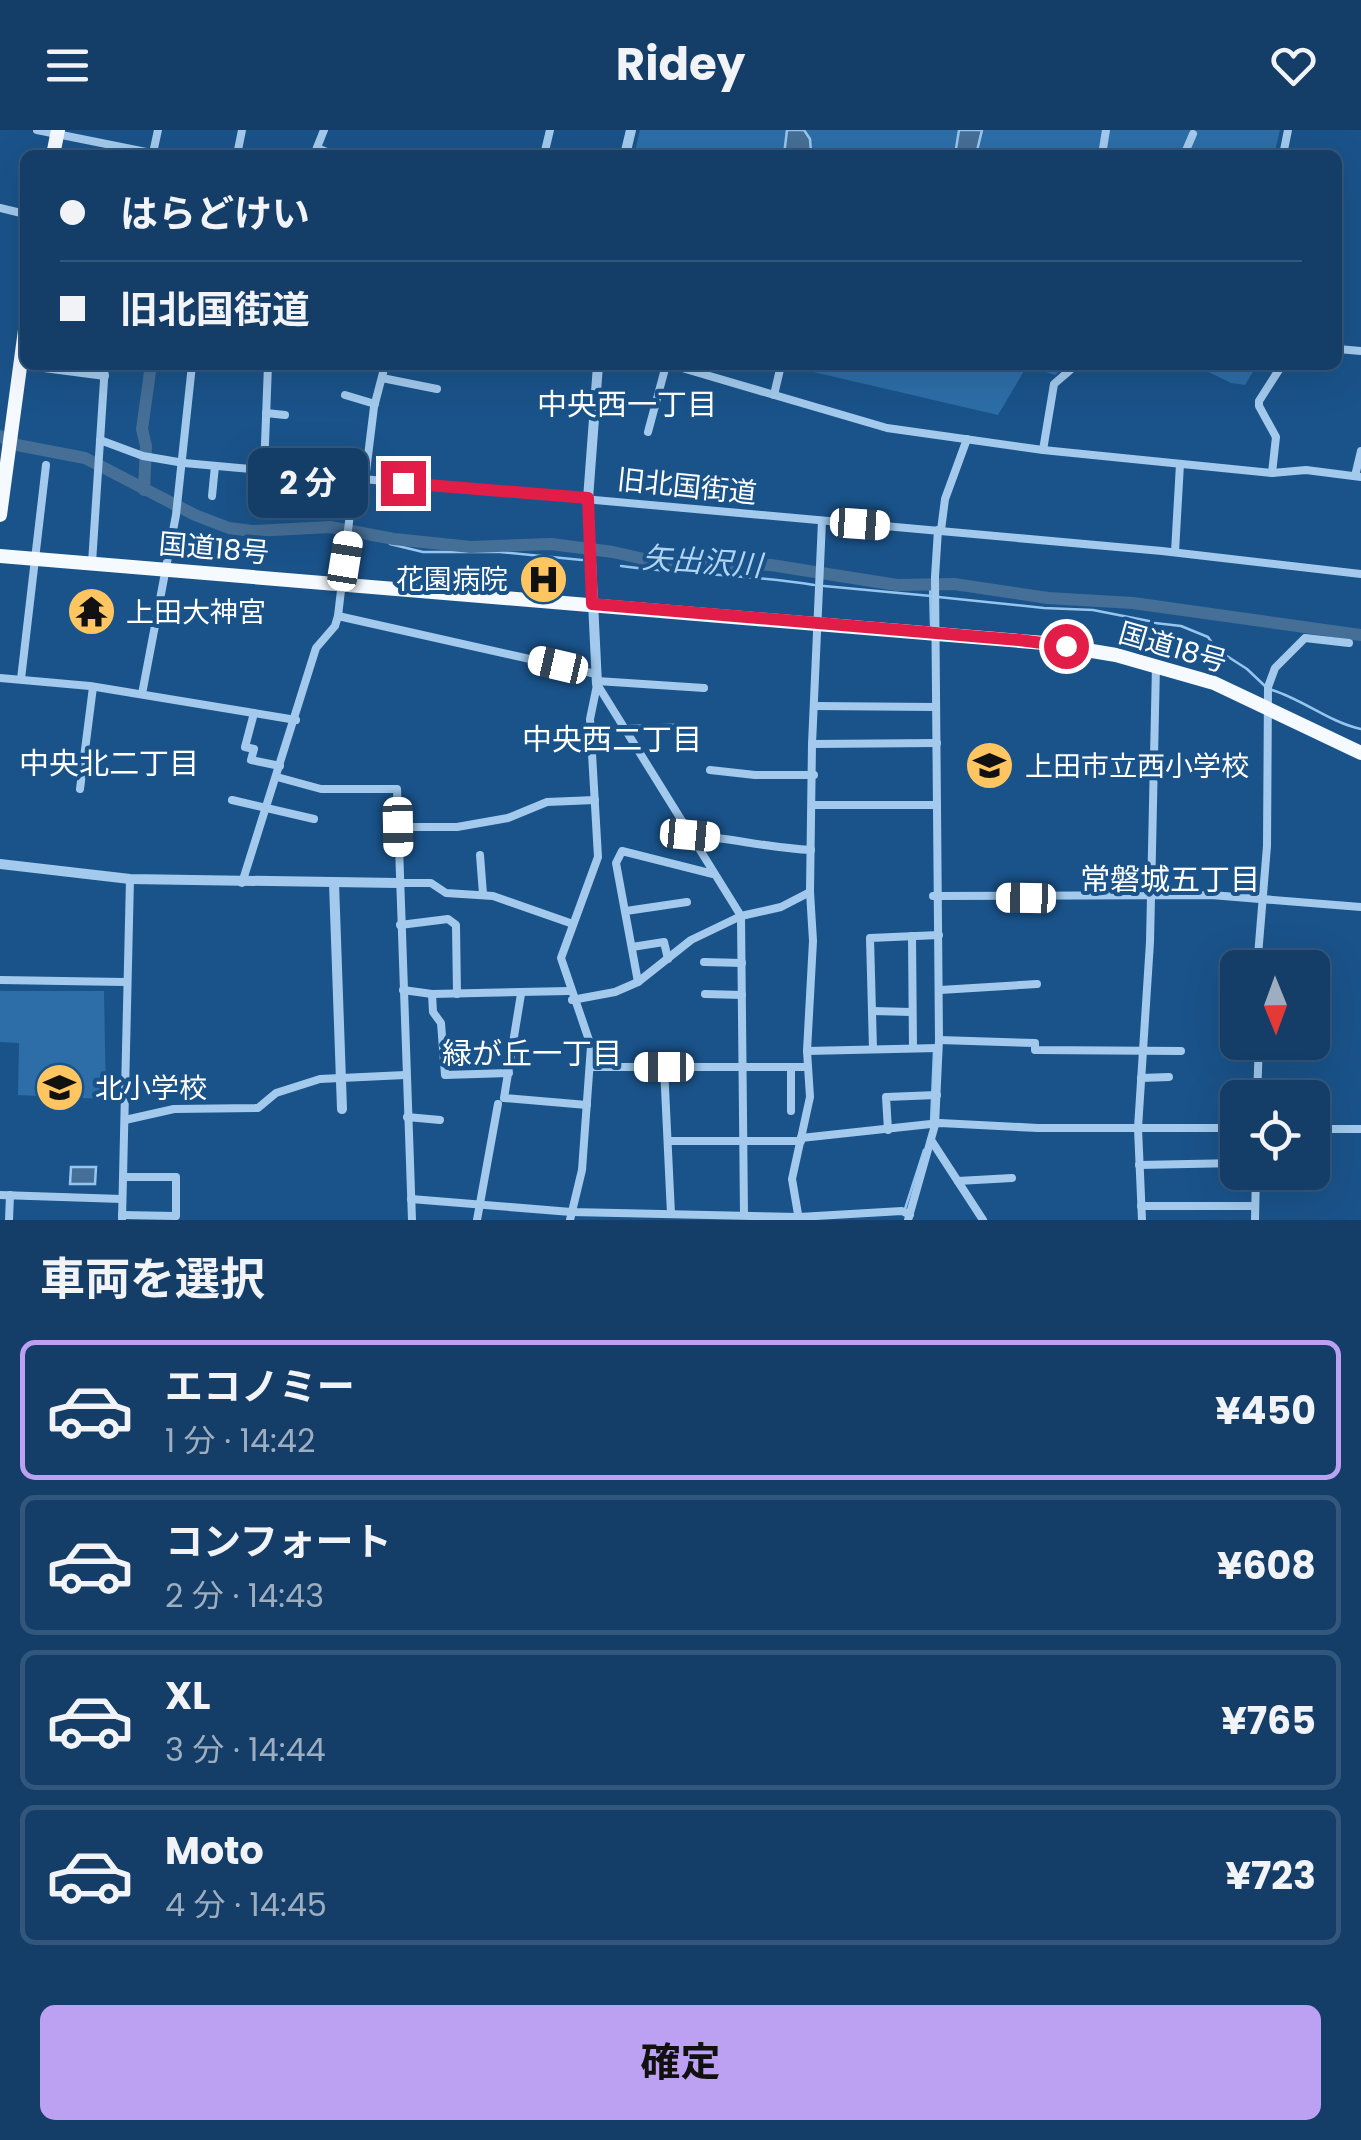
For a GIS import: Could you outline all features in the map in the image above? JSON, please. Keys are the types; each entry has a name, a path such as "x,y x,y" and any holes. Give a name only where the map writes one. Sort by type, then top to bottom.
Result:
{"highway":[{"path":"0,515 20,370"},
{"name":"国道18号","path":"0,556 1044,642 1156,665 1214,684 1361,753"}],"street":[{"path":"37,130 138,150"},
{"path":"1186,150 1193,134"},
{"path":"59,370 105,376"},
{"path":"92,562 106,370"},
{"path":"142,694 184,463 192,370"},
{"path":"264,470 268,370"},
{"path":"366,480 374,404 384,370"},
{"path":"571,1216 582,1170 590,1046 561,958 598,856 590,719 597,680 588,498 598,370"},
{"path":"648,432 667,370"},
{"path":"686,370 886,428 1043,450 1272,473 1306,470 1358,477 1361,451"},
{"path":"774,395 780,370"},
{"path":"1043,450 1054,384 1070,370"},
{"path":"1272,473 1276,437 1259,401 1279,370"},
{"path":"382,378 437,388"},
{"path":"345,394 374,404"},
{"path":"266,413 285,415"},
{"name":"旧北国街道","path":"100,440 146,457 184,463 1174,552"},
{"path":"411,1199 571,1216 910,1218 935,1125 939,1044 935,577 945,500 967,440"},
{"path":"1180,464 1174,552 1361,574"},
{"path":"21,679 46,465"},
{"path":"212,496 215,466"},
{"path":"242,883 316,648 335,626 338,616 354,478"},
{"path":"799,1218 792,1179 810,1097 807,1051 812,970 812,744 822,522"},
{"path":"338,616 597,680 704,688"},
{"path":"1259,950 1264,902 1268,689 1275,668 1305,638 1349,642"},
{"path":"1142,1220 1138,1128 1151,895 1156,665"},
{"path":"0,678 93,687 296,720"},
{"path":"597,680 741,916 744,1216"},
{"path":"80,789 93,687"},
{"path":"814,706 936,707"},
{"path":"254,713 246,747 254,750 251,760 280,766"},
{"path":"626,730 694,726"},
{"path":"812,744 937,743"},
{"path":"710,770 754,775 814,774"},
{"path":"277,777 320,790 397,789 412,1220"},
{"path":"232,800 314,819"},
{"path":"398,827 458,827 508,818 547,802 595,800"},
{"path":"813,805 937,805"},
{"path":"690,835 727,838 762,848 810,850"},
{"path":"638,982 616,863 622,851 713,874"},
{"path":"480,855 483,894"},
{"path":"598,856 616,863"},
{"path":"0,864 130,879 431,883 446,893 483,894 573,924"},
{"path":"123,1176 176,1176 176,1216 122,1218 130,879"},
{"path":"334,883 342,1109"},
{"path":"403,990 432,994 615,992 638,982 691,940 741,916 782,907 810,892"},
{"path":"936,896 1211,895 1361,907"},
{"path":"626,911 687,902"},
{"path":"400,925 448,920 456,925 457,994"},
{"path":"873,1049 870,938 939,935"},
{"path":"912,936 912,1048"},
{"path":"632,948 664,942 668,959"},
{"path":"704,962 742,963"},
{"path":"0,980 125,982"},
{"path":"940,990 1037,984"},
{"path":"432,994 433,1012 440,1022 445,1075 509,1073"},
{"path":"520,994 504,1098 587,1105"},
{"path":"705,994 742,995"},
{"path":"872,1011 912,1012"},
{"path":"807,1051 1035,1043 1035,1050 1181,1051"},
{"path":"590,1067 808,1067"},
{"path":"664,1067 671,1214"},
{"path":"790,1067 792,1112"},
{"path":"125,1120 174,1109 258,1108 276,1093 340,1076 406,1075"},
{"path":"1141,1078 1168,1077"},
{"path":"888,1130 886,1097 936,1095"},
{"path":"477,1220 498,1104"},
{"path":"407,1117 440,1120"},
{"path":"668,1141 801,1139 935,1125 1220,1128"},
{"path":"1330,1129 1361,1130"},
{"path":"932,1140 982,1220"},
{"path":"1139,1165 1220,1163"},
{"path":"958,1180 1012,1178"},
{"path":"1254,1220 1255,1190"},
{"path":"9,1220 5,1195 122,1200"},
{"path":"1140,1206 1254,1206"},
{"path":"519,1220 520,1208"}],"shaded area":[{"path":"640,130 1280,130 1275,150 635,150"},
{"path":"787,130 804,130 811,150 785,150"},
{"path":"959,130 982,130 977,150 956,150"},
{"path":"805,370 1025,370 998,415"},
{"path":"1204,370 1254,370 1245,385"},
{"path":"0,991 104,991 106,1099 18,1095 19,1043 0,1042"},
{"path":"71,1167 96,1167 95,1184 70,1184"}],"waterway":[{"path":"144,490 146,446 142,429 150,370"},
{"name":"矢出沢川","path":"0,436 17,445 85,458 195,515 229,528 252,531 330,527 471,547 551,544 657,562 771,565 897,585 954,584 1048,598 1133,603 1361,635"},
{"path":"386,538 390,544 423,552 500,552 582,560"},
{"path":"621,566 814,585"},
{"path":"930,584 931,625"},
{"path":"824,586 931,596"},
{"path":"938,597 1093,610 1149,621"},
{"path":"1155,623 1181,626 1208,637 1216,649 1265,686"},
{"path":"1272,690 1361,729"},
{"path":"931,1123 934,1051"},
{"path":"905,1209 924,1150"}],"place":[{"name":"花園病院","path":"543,579"},
{"name":"上田大神宮","path":"91,612"},
{"name":"上田市立西小学校","path":"990,766"},
{"name":"北小学校","path":"60,1088"}],"district":[{"name":"中央西一丁目","path":"627,405"},
{"name":"中央西二丁目","path":"612,740"},
{"name":"中央北二丁目","path":"109,764"},
{"name":"常磐城五丁目","path":"1170,880"},
{"name":"緑が丘一丁目","path":"532,1054"}],"route":[{"path":"403,483 588,498 592,604 1066,646"}]}
